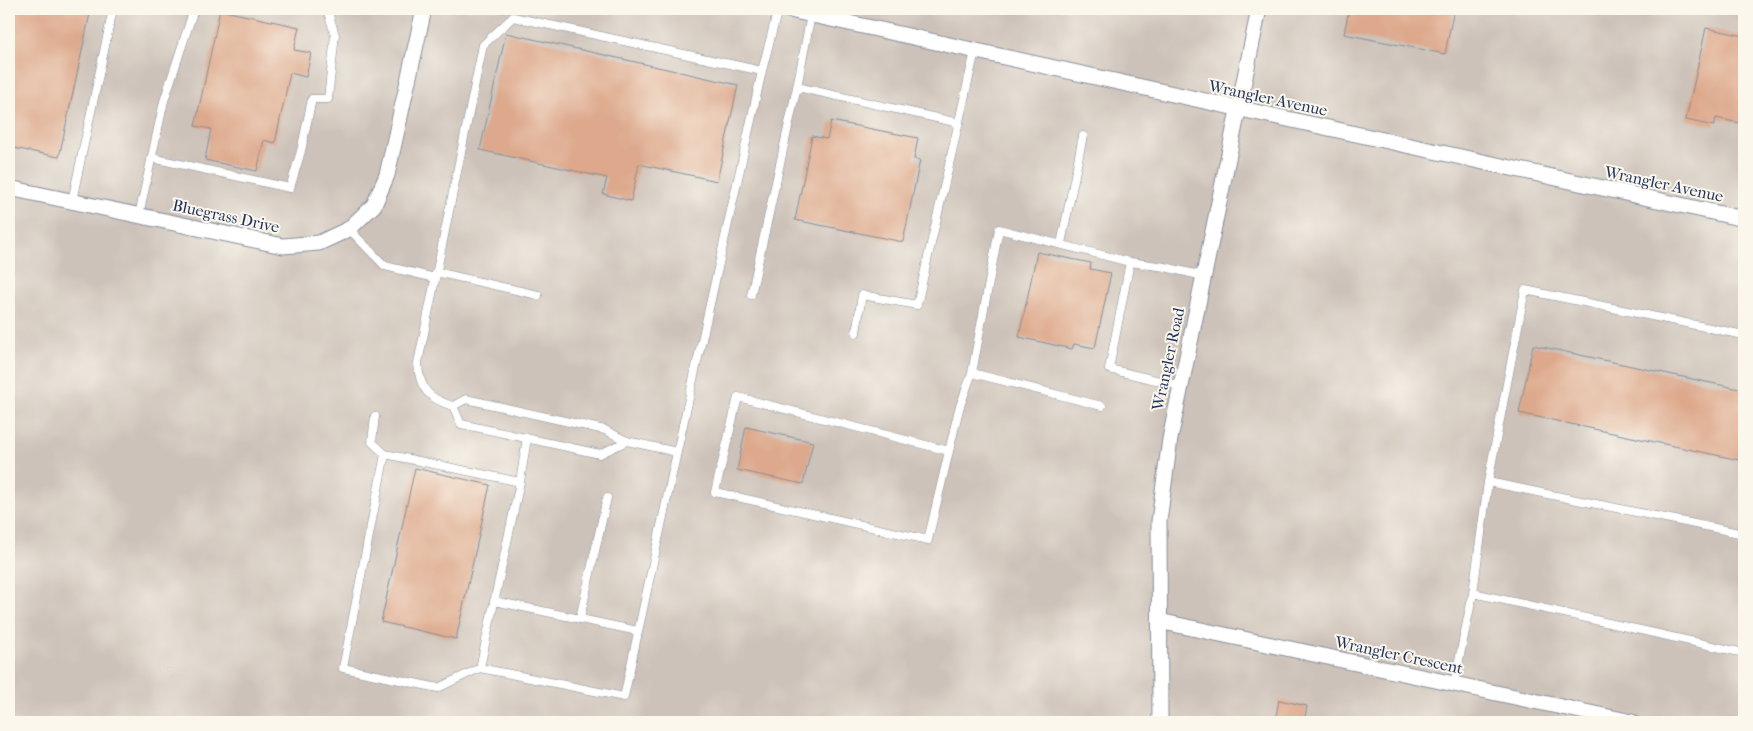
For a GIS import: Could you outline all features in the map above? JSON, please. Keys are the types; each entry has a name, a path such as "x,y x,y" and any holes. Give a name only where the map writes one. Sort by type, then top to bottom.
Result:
{"street":[{"name":"Bluegrass Drive","path":"9,188 283,246 319,243 349,229 374,205 387,175 424,9"},
{"name":"Wrangler Avenue","path":"785,9 1744,219"},
{"name":"Wrangler Road","path":"1160,722 1160,521 1170,439 1259,9"},
{"name":"Wrangler Crescent","path":"1159,621 1632,722"}],"lane":[{"path":"72,201 113,9"},
{"path":"139,216 164,101 194,9"},
{"path":"152,158 290,188 301,151 312,99 328,99 335,35 327,9"},
{"path":"385,454 343,668 438,688 480,668 624,697 762,71 778,9"},
{"path":"752,295 811,14"},
{"path":"677,452 627,441 605,430 466,400 452,406 439,402 431,396 422,384 418,363 483,45 514,17 762,71"},
{"path":"856,333 862,295 917,305 975,51"},
{"path":"797,87 960,123"},
{"path":"1061,244 1083,136"},
{"path":"349,229 385,266 538,295"},
{"path":"950,451 738,397 715,492 928,540 950,451 958,410 972,373 999,229 1130,262 1165,267 1203,276"},
{"path":"1130,262 1109,369 1181,386"},
{"path":"1454,684 1473,593 1488,482 1525,290 1744,335"},
{"path":"972,373 1102,406"},
{"path":"452,406 461,424 600,454 627,441"},
{"path":"375,416 372,442 385,454 520,482"},
{"path":"480,668 520,482 527,438"},
{"path":"1488,482 1744,534"},
{"path":"580,618 607,498"},
{"path":"1473,593 1744,653"},
{"path":"494,601 638,631"}],"shaded area":[{"path":"9,9 1744,9 1744,722 9,722"}],"building":[{"path":"9,9 91,9 59,157 9,147"},
{"path":"1349,9 1454,9 1445,54 1344,34"},
{"path":"220,10 299,27 294,50 311,53 306,77 290,73 275,143 264,140 257,171 205,160 211,129 195,126"},
{"path":"1706,28 1744,36 1744,124 1716,118 1714,126 1686,120"},
{"path":"506,33 738,85 717,181 639,164 631,201 603,194 607,178 480,150"},
{"path":"831,121 918,138 914,159 920,160 903,242 795,220 812,136 827,139"},
{"path":"1037,252 1091,263 1090,269 1111,273 1095,348 1074,344 1072,349 1019,337"},
{"path":"1533,345 1744,390 1744,461 1519,413"},
{"path":"746,427 813,442 803,484 737,470"},
{"path":"415,468 490,485 456,639 381,622"},
{"path":"1279,700 1307,706 1304,722 1275,722"}]}
